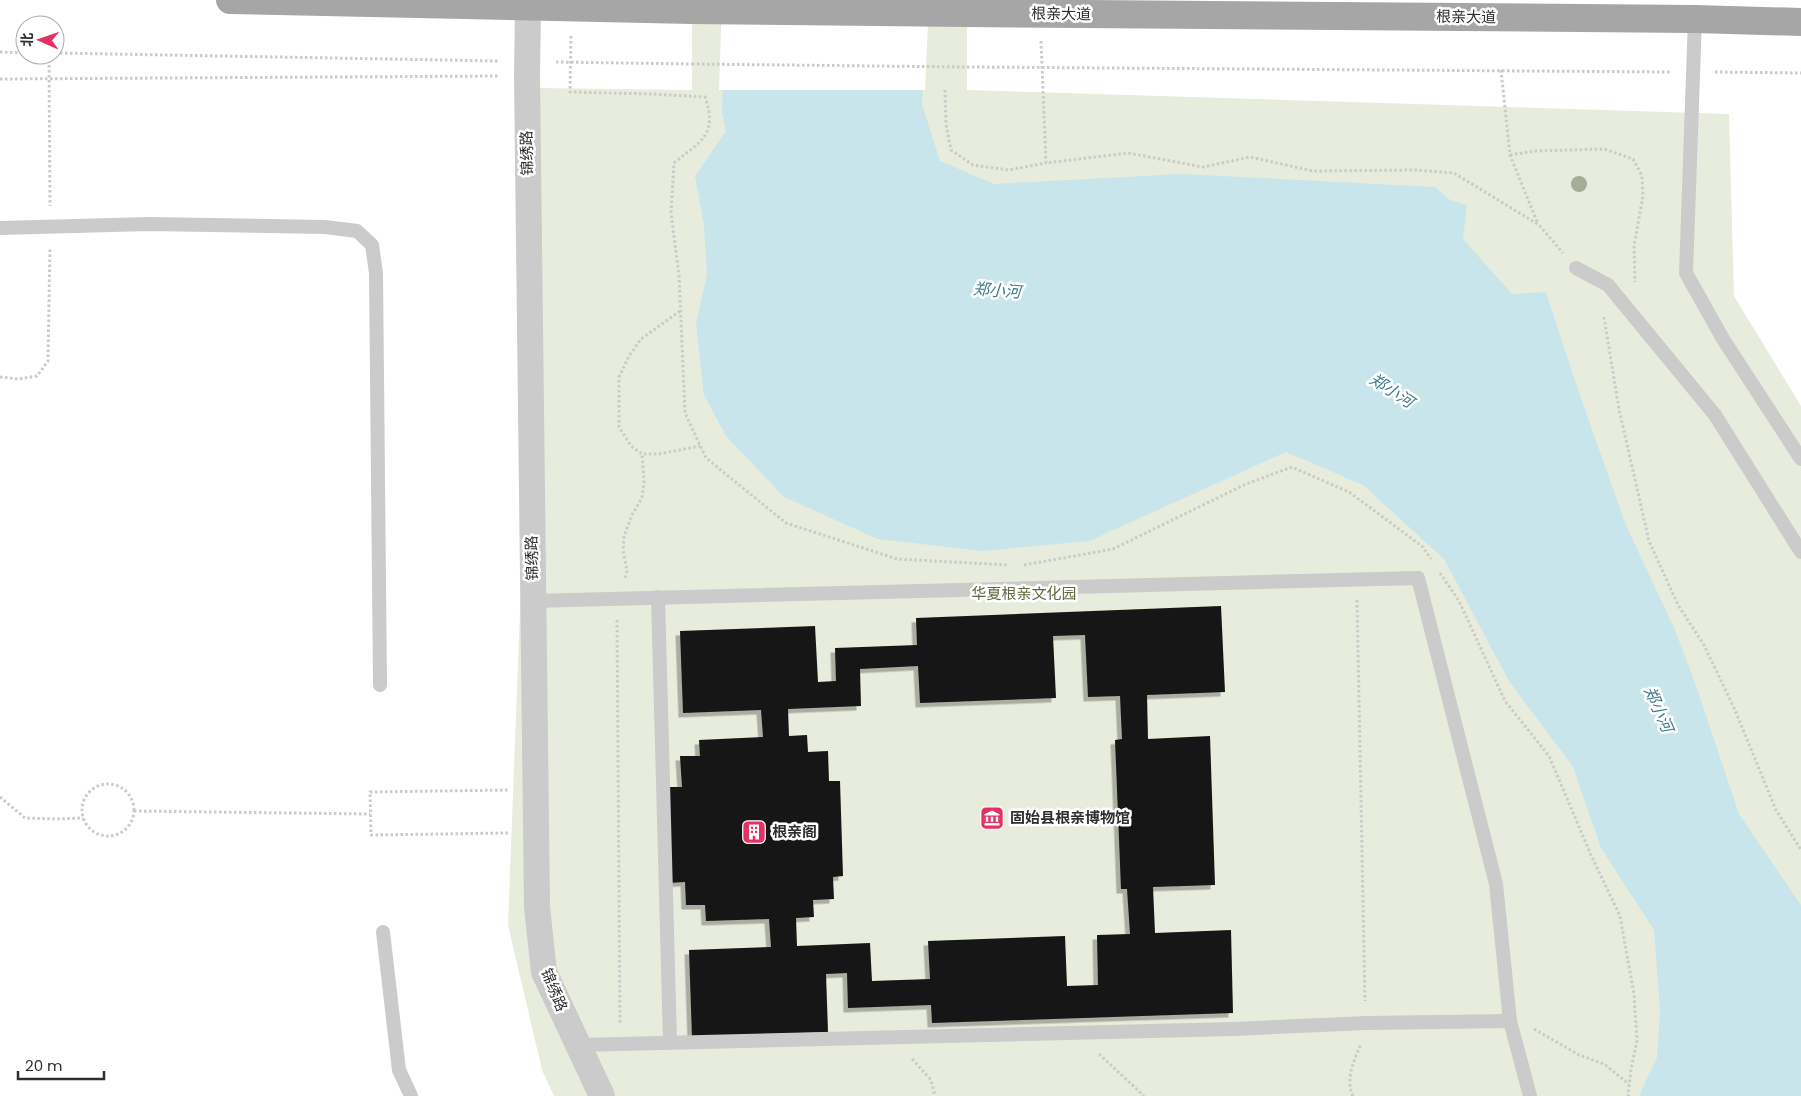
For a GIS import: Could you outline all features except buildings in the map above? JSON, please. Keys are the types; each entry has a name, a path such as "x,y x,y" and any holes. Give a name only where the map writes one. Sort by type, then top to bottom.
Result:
{"main road":[{"name":"根亲大道","path":"230,0 692,10 967,13 1214,8 1360,8 1801,22"}],"street":[{"name":"锦绣路","path":"528,7 532,601 537,907 544,972 602,1096"}],"lane":[{"path":"1695,20 1686,273 1723,339 1801,459"},
{"path":"0,228 149,224 325,227 357,231 372,245 376,273 380,685"},
{"path":"1576,268 1608,285 1715,415 1801,552"},
{"path":"532,601 1418,578 1496,884 1510,1020 1530,1096"},
{"path":"658,597 670,1042"},
{"path":"383,932 399,1070 407,1094"},
{"path":"579,1045 1233,1029 1366,1023 1510,1020"}],"path":[{"path":"1041,13 1041,67 1046,163"},
{"path":"0,52 15,53"},
{"path":"65,54 527,69"},
{"path":"571,62 570,92 705,97 710,112 709,129 704,138 674,163 671,213 679,275 685,414 706,458 786,523 897,559 1012,565"},
{"path":"0,79 527,69 571,62 967,67 1801,72"},
{"path":"1501,70 1510,155 1539,225"},
{"path":"945,90 946,124 951,150 973,165 1009,170 1046,163 1128,153 1203,167 1250,157 1313,171 1415,170 1454,173 1539,225 1576,268"},
{"path":"1510,155 1535,151 1604,149 1633,159 1642,176 1643,196 1634,246 1635,278"},
{"path":"680,310 641,339 629,356 619,377 619,427 631,446 642,454 660,454 700,446"},
{"path":"1602,312 1606,319 1619,409 1650,541 1678,605 1704,645 1735,710 1776,810 1801,850"},
{"path":"620,1044 617,599 627,572 623,550 624,536 632,515 642,498 644,481 642,454"},
{"path":"1021,565 1113,549 1246,484 1292,467 1349,492 1423,547 1434,564"},
{"path":"1440,572 1459,601 1505,701 1549,756 1591,855 1620,916 1634,994 1637,1041 1630,1069 1628,1096"},
{"path":"1353,1096 1350,1090 1352,1066 1361,1044 1366,1023 1363,954 1357,579"},
{"path":"101,784 109,784 124,789 130,796 134,811 132,820 120,833 102,835 88,826 84,818 82,809 88,793 101,784"},
{"path":"535,790 370,792 370,814 371,835 536,832"},
{"path":"0,797 25,818 84,818"},
{"path":"134,811 370,814"},
{"path":"1510,1020 1537,1030 1580,1055 1604,1064 1629,1084"},
{"path":"1075,1032 1144,1096"},
{"path":"893,1037 931,1080 935,1096"}],"green space":[{"name":"华夏根亲文化园","path":"692,0 967,0 967,90 1729,114 1734,296 1801,406 1801,1096 554,1096 542,1070 508,925 540,88 692,90"}],"water":[{"name":"郑小河","path":"725,0 926,0 922,104 940,161 994,184 1182,174 1435,187 1450,200 1467,205 1463,239 1512,294 1546,292 1625,523 1675,630 1694,680 1739,814 1801,905 1801,1096 1639,1096 1657,1057 1660,1010 1654,930 1601,848 1573,767 1509,681 1444,559 1363,485 1286,452 1089,541 982,551 878,539 784,497 726,436 704,395 696,324 707,274 704,225 695,176 726,131 722,113"}],"pier":[{"path":"722,0 929,0 925,90 719,90"}],"place":[{"name":"固始县根亲博物馆","path":"992,818"},
{"name":"根亲阁","path":"754,832"}]}
